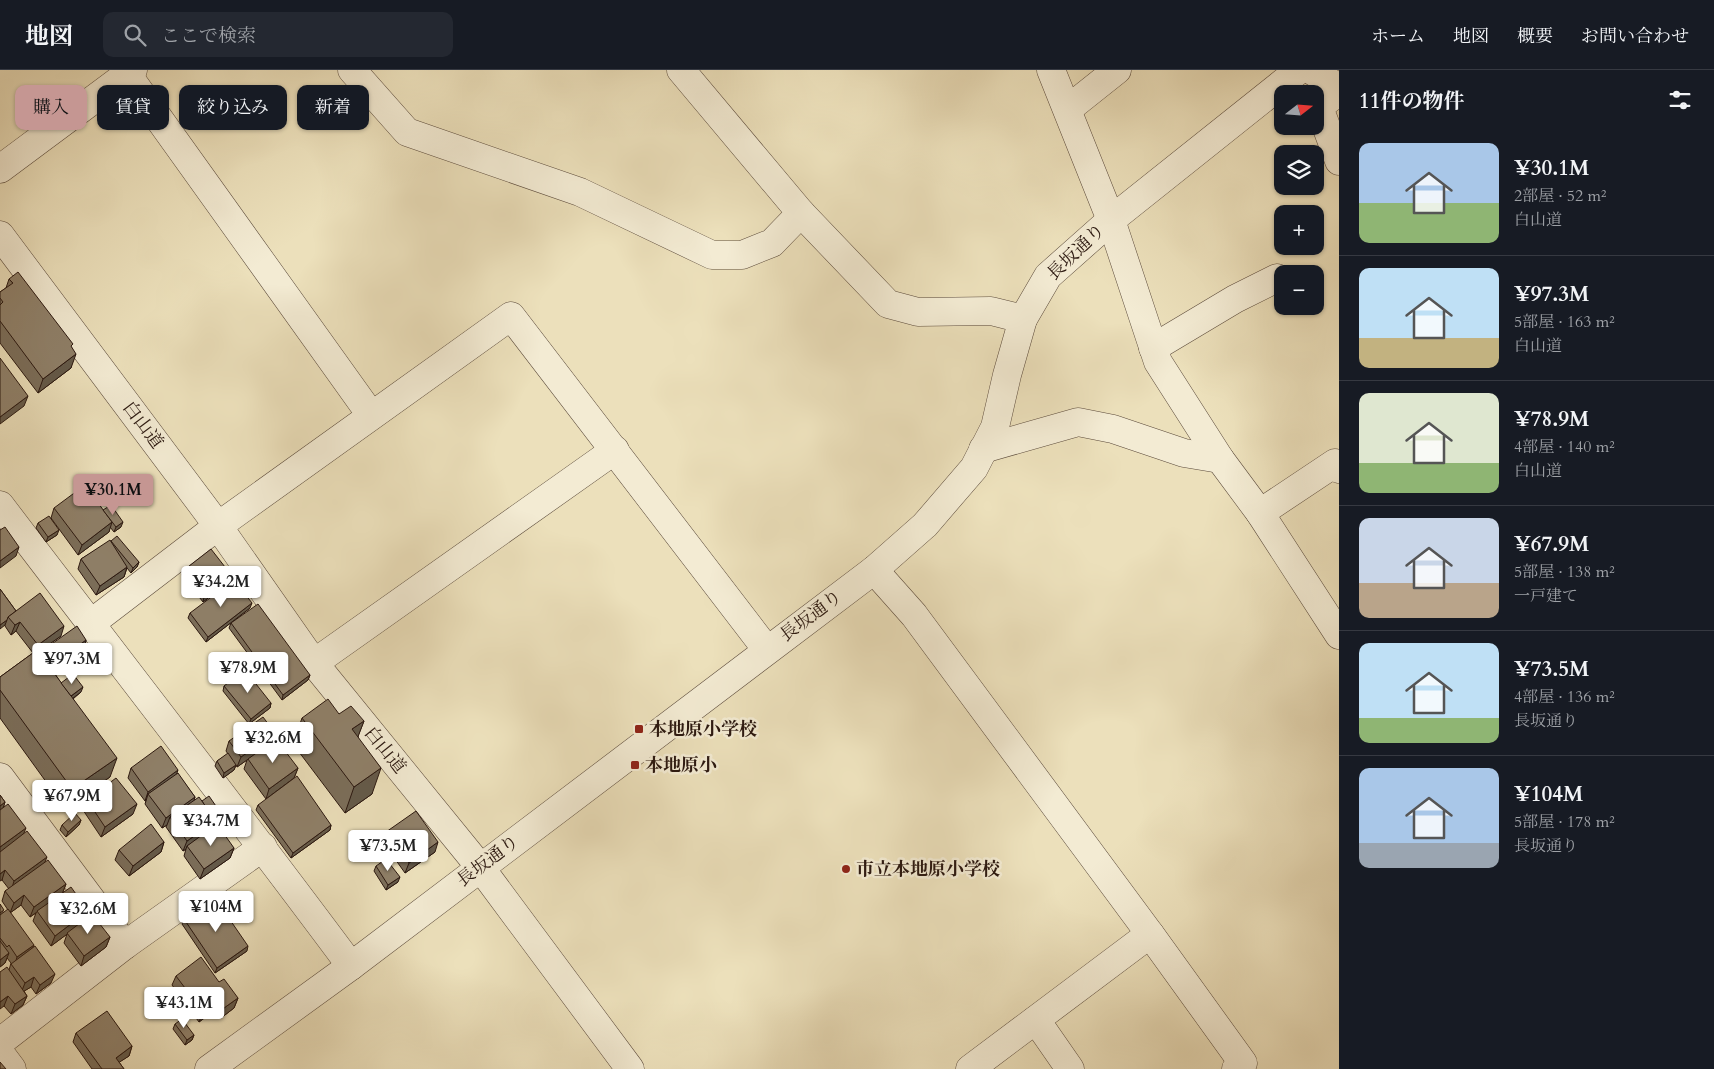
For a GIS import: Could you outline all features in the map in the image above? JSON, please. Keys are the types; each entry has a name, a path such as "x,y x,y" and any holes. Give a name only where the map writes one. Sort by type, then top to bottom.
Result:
{"street":[{"path":"352,70 407,132 580,192 712,255 742,254 772,243 801,213"},
{"path":"681,70 801,213 888,304 918,312 991,311 1023,319"},
{"path":"1051,70 1068,109 1110,220 1158,362 1220,459 1260,513 1339,635"},
{"path":"1068,109 1118,70"},
{"name":"長坂通り","path":"209,1069 351,966 874,570 925,525 974,468 995,427 1023,319 1048,276 1110,220 1299,70"},
{"path":"1311,70 1339,89 1319,107 1339,161"},
{"path":"0,169 130,72 371,415"},
{"name":"白山道","path":"0,235 218,526 314,663 480,867 630,1069"},
{"path":"1153,348 1235,299 1274,280"},
{"path":"90,624 218,526 511,316 766,650"},
{"path":"983,449 1078,422 1113,429 1184,453 1220,459"},
{"path":"314,663 615,450"},
{"path":"1260,513 1335,463 1339,469"},
{"path":"0,505 263,847 351,966"},
{"path":"874,570 914,615 1150,934 1243,1063 1236,1069"},
{"path":"0,777 126,945"},
{"path":"0,1042 126,945 263,847"},
{"path":"970,1069 1150,934"},
{"path":"1036,1020 1070,1069"},
{"path":"0,1053 12,1069"}],"building":[{"path":"18,272 73,344 71,346 76,354 43,379 0,321 0,305 3,302 0,298 0,292 13,283 9,279"},
{"path":"0,358 28,396 0,417"},
{"path":"85,485 112,522 82,545 54,508"},
{"path":"111,505 123,522 116,527 103,510"},
{"path":"49,516 59,530 48,537 38,523"},
{"path":"5,527 19,547 0,561 0,530"},
{"path":"117,536 139,562 133,568 111,541"},
{"path":"110,540 127,567 100,586 81,559"},
{"path":"211,549 232,576 204,597 184,570"},
{"path":"234,580 252,603 208,637 190,613"},
{"path":"0,589 16,611 0,625"},
{"path":"40,593 64,626 38,645 20,622 15,625 8,617"},
{"path":"258,604 310,675 283,695 231,623"},
{"path":"77,626 86,640 78,646 82,651 53,672 39,653"},
{"path":"37,650 117,758 72,789 0,690 0,677"},
{"path":"245,670 271,703 251,719 224,686"},
{"path":"73,674 83,687 71,696 61,683"},
{"path":"328,699 339,714 351,706 364,721 352,729 381,768 354,787 302,718"},
{"path":"263,717 275,733 241,757 229,741"},
{"path":"276,739 298,768 269,789 248,759"},
{"path":"161,746 178,770 148,792 131,768"},
{"path":"228,753 236,765 224,773 217,761"},
{"path":"178,773 195,797 166,818 148,794"},
{"path":"297,776 331,825 293,853 258,805"},
{"path":"116,778 137,804 105,827 87,800"},
{"path":"0,795 5,802 0,806"},
{"path":"209,796 218,809 210,814 202,801"},
{"path":"199,797 216,821 187,841 170,817"},
{"path":"8,804 26,828 0,847 0,810"},
{"path":"416,811 438,842 409,863 386,832"},
{"path":"75,813 81,820 68,832 62,825"},
{"path":"151,824 164,842 133,866 119,850"},
{"path":"217,824 234,848 204,869 187,846"},
{"path":"27,831 47,857 14,881 5,870 0,874 0,852"},
{"path":"386,859 400,877 388,885 376,866"},
{"path":"48,860 66,884 34,907 24,895 14,903 5,891"},
{"path":"71,887 88,911 55,936 37,911"},
{"path":"215,898 248,946 217,968 184,919"},
{"path":"0,904 4,910 0,913"},
{"path":"8,909 34,945 17,957 9,945 7,947 0,938 0,915"},
{"path":"92,914 110,937 84,956 67,933"},
{"path":"0,941 9,953 0,960"},
{"path":"35,946 55,974 40,985 34,977 25,983 11,964"},
{"path":"201,957 219,982 224,979 238,998 224,1008 218,1000 203,1012 176,976"},
{"path":"7,967 27,996 15,1004 8,996 0,1002 0,972"},
{"path":"107,1011 132,1046 116,1058 124,1069 102,1069 76,1033"},
{"path":"182,1019 194,1035 187,1040 175,1024"},
{"path":"0,1062 6,1069 0,1069"}],"place":[{"name":"本地原小学校","path":"639,729"},
{"name":"本地原小","path":"635,765"},
{"name":"市立本地原小学校","path":"846,869"}]}
